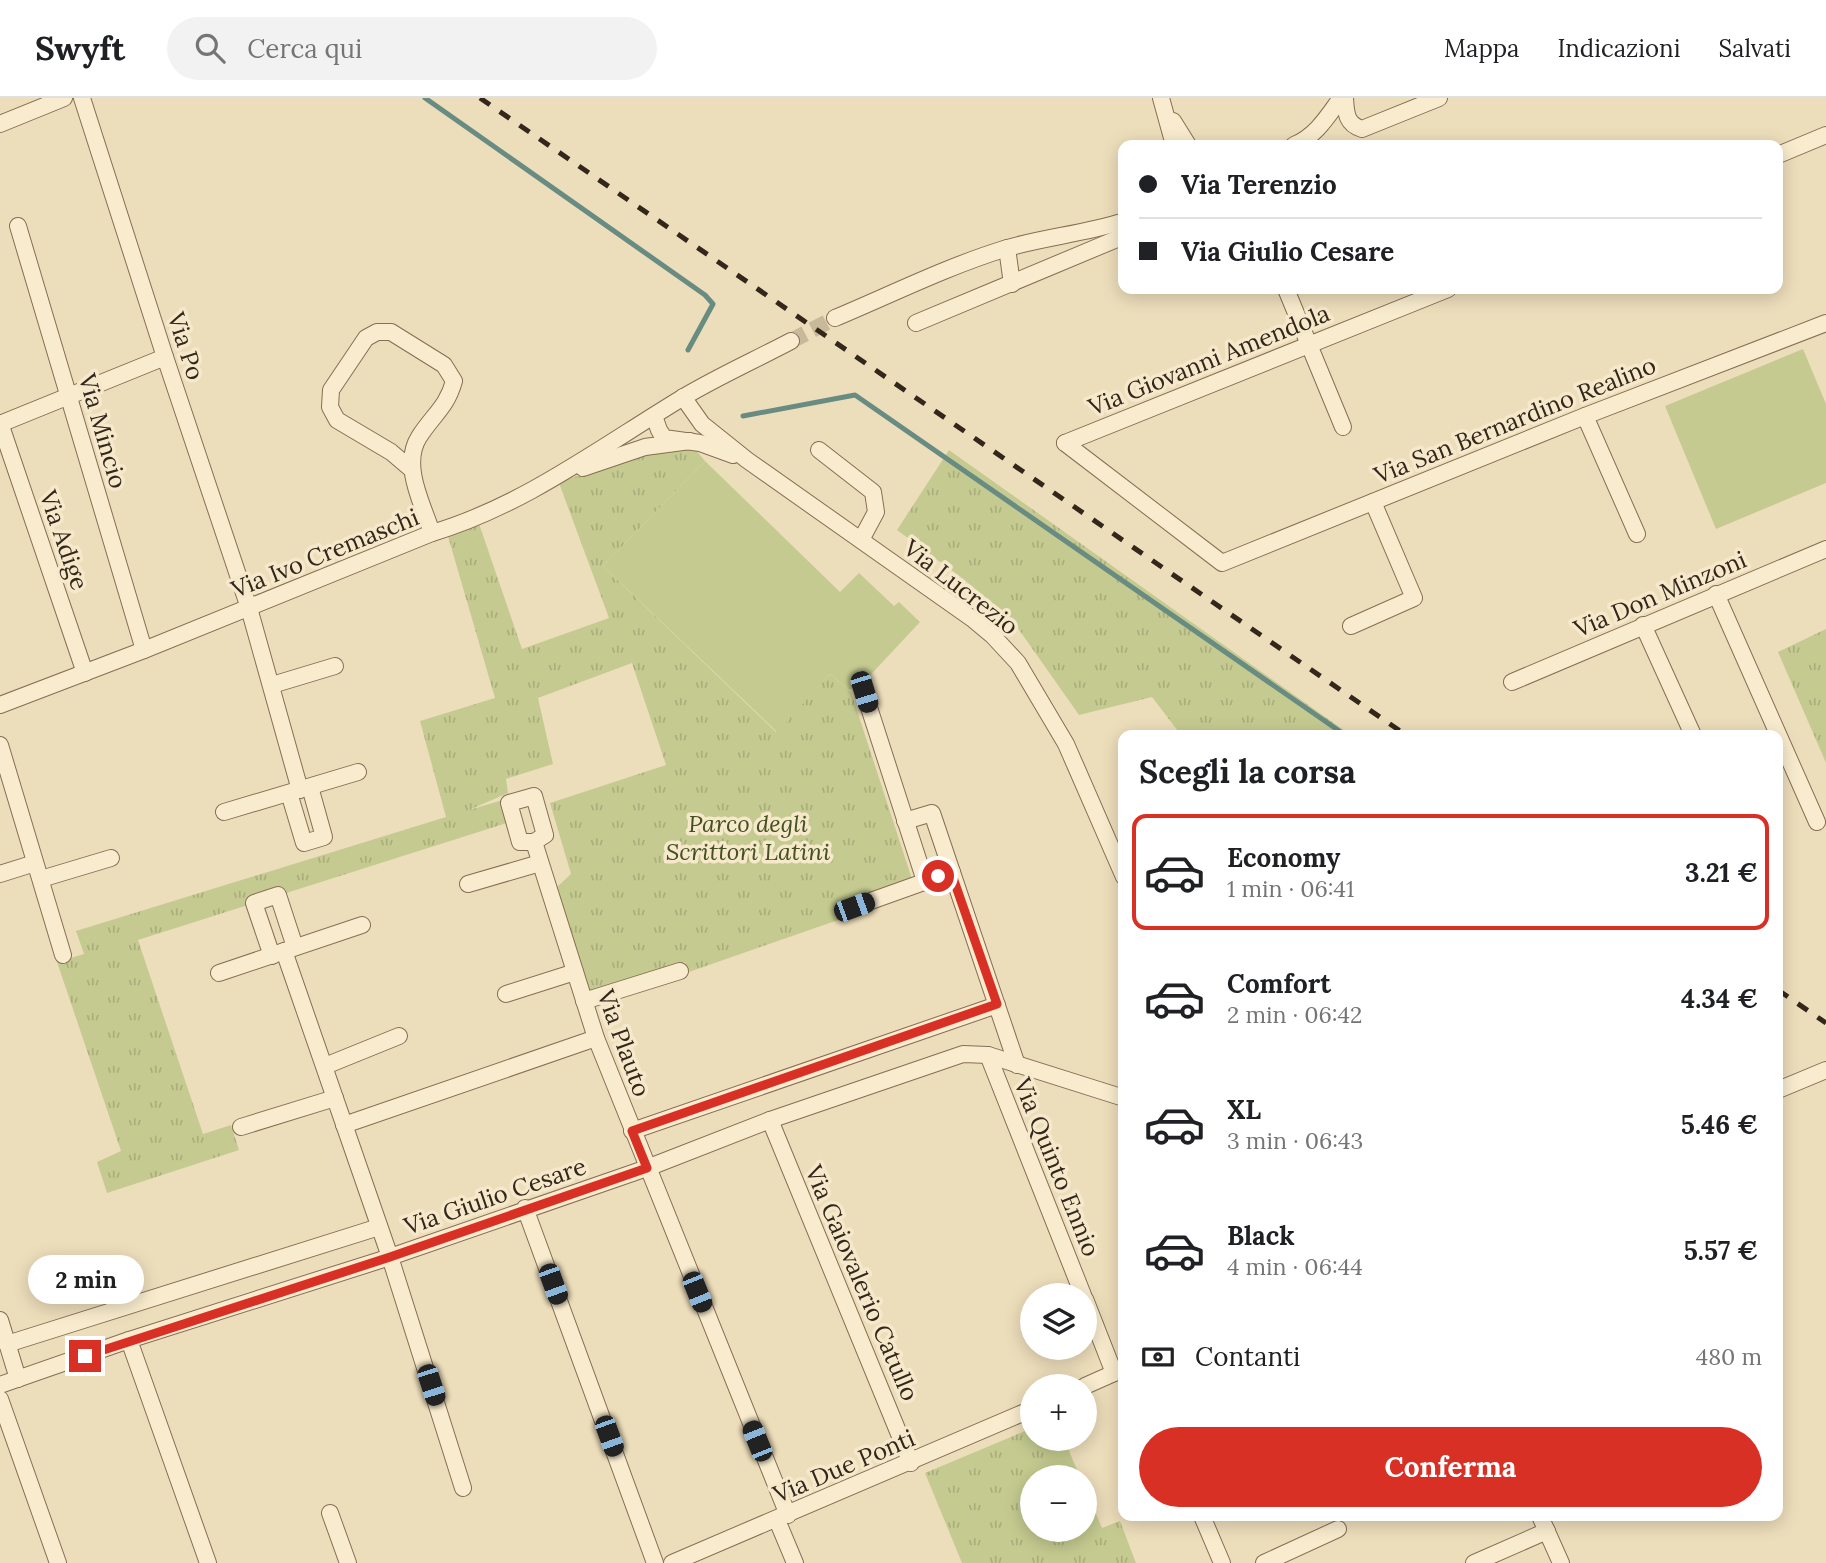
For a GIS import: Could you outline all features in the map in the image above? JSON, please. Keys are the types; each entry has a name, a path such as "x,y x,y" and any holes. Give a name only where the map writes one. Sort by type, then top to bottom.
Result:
{"street":[{"path":"0,124 30,104 64,98"},
{"name":"Via Po","path":"82,98 249,608 300,790"},
{"path":"1343,98 1350,123 1362,130 1439,98"},
{"path":"1306,140 1343,98"},
{"path":"1162,102 1173,140"},
{"path":"1162,102 1185,140"},
{"path":"1783,153 1826,135"},
{"path":"835,318 979,257 1118,223"},
{"name":"Via Mincio","path":"18,226 144,650"},
{"path":"916,323 1118,239"},
{"path":"1007,248 1012,284"},
{"path":"1288,294 1343,427"},
{"name":"Via Giovanni Amendola","path":"1222,563 1065,443 1436,294"},
{"name":"Via San Bernardino Realino","path":"1222,563 1585,416 1826,323"},
{"path":"411,469 391,452 337,420 330,407 331,390 366,338 377,332 391,332 444,365 454,381 450,398 417,440 411,469 432,533"},
{"name":"Via Ivo Cremaschi","path":"0,705 144,650 432,533 459,525 557,476 683,397 791,341"},
{"path":"0,424 165,356"},
{"name":"Via Lucrezio","path":"683,397 702,424 747,460 992,635 1018,663 1066,744 1118,863"},
{"name":"Via Lucrezio","path":"654,416 664,438 690,441 747,460"},
{"path":"1585,416 1637,534"},
{"name":"Via Adige","path":"0,424 86,673"},
{"name":"Via Lucrezio","path":"557,476 645,447 690,441"},
{"path":"819,450 873,492 876,512 861,540"},
{"path":"1351,626 1414,598 1373,502"},
{"name":"Via Don Minzoni","path":"1512,682 1826,548"},
{"path":"1716,594 1776,730"},
{"path":"1643,625 1691,730"},
{"path":"272,685 335,666"},
{"path":"864,692 925,881"},
{"path":"0,745 63,955"},
{"path":"1783,745 1817,822"},
{"path":"224,812 358,772"},
{"path":"905,821 932,813 1017,1065"},
{"name":"Via Plauto","path":"534,842 596,1038 782,1518 795,1563"},
{"path":"41,879 111,858"},
{"path":"0,874 35,863"},
{"path":"468,884 540,863"},
{"path":"854,907 951,872"},
{"path":"219,973 362,925"},
{"path":"284,951 390,1257 463,1488"},
{"path":"584,1001 680,971"},
{"name":"Via Plauto","path":"506,994 575,972"},
{"path":"632,1131 997,1004"},
{"path":"325,1066 399,1036"},
{"path":"344,1125 596,1038"},
{"name":"Via Giulio Cesare","path":"0,1385 129,1340 390,1257 963,1054 988,1055 1118,1096"},
{"name":"Via Quinto Ennio","path":"988,1055 1078,1283"},
{"path":"1783,1088 1826,1070"},
{"path":"241,1128 335,1098"},
{"name":"Via Gaiovalerio Catullo","path":"770,1121 911,1463"},
{"path":"525,1209 655,1563"},
{"name":"Via Giulio Cesare","path":"7,1344 379,1227"},
{"path":"0,1320 18,1378"},
{"name":"Via Quinto Ennio","path":"1097,1324 1118,1369"},
{"path":"129,1340 208,1563"},
{"path":"1097,1381 1118,1371"},
{"path":"0,1399 58,1563"},
{"name":"Via Due Ponti","path":"672,1563 1020,1414"},
{"path":"330,1513 348,1563"},
{"path":"1204,1521 1222,1563"},
{"path":"1542,1521 1561,1563"},
{"path":"1264,1563 1338,1529"},
{"path":"1474,1563 1547,1531"}],"green space":[{"path":"1803,349 1826,404 1826,483 1716,529 1665,406"},
{"name":"Parco degli Scrittori Latini","path":"694,448 705,461 603,566 776,732 830,674 851,692 912,879 841,906 844,918 689,972 685,962 589,994 557,887 571,874 550,803 666,765 632,663 538,698 553,764 506,779 508,793 469,810 506,799 510,822 138,940 203,1134 231,1125 239,1150 107,1193 97,1162 121,1151 57,962 84,954 76,931 446,817 420,721 495,698 445,526 476,515 522,649 609,618 559,483 620,459"},
{"path":"949,450 1344,730 1177,730 1152,697 1079,715 1010,617 897,530"},
{"path":"705,461 840,592 859,573 894,606 899,602 920,622 862,684 849,690 830,674 777,732 603,566"},
{"path":"1826,629 1826,763 1778,652"},
{"path":"1020,1433 1020,1451 1069,1451 1075,1465 1020,1465 1020,1542 1097,1542 1097,1516 1102,1528 1120,1521 1136,1563 962,1563 925,1473"}],"waterway":[{"path":"425,98 705,295 713,304 688,350"},
{"path":"743,416 855,395 1338,730"}],"tunnel":[{"path":"791,341 835,318"}],"railway":[{"path":"480,98 1399,730"},
{"path":"1783,993 1826,1023"}],"route":[{"path":"85,1356 390,1257 647,1168 632,1131 997,1004 951,872 938,876"}]}
